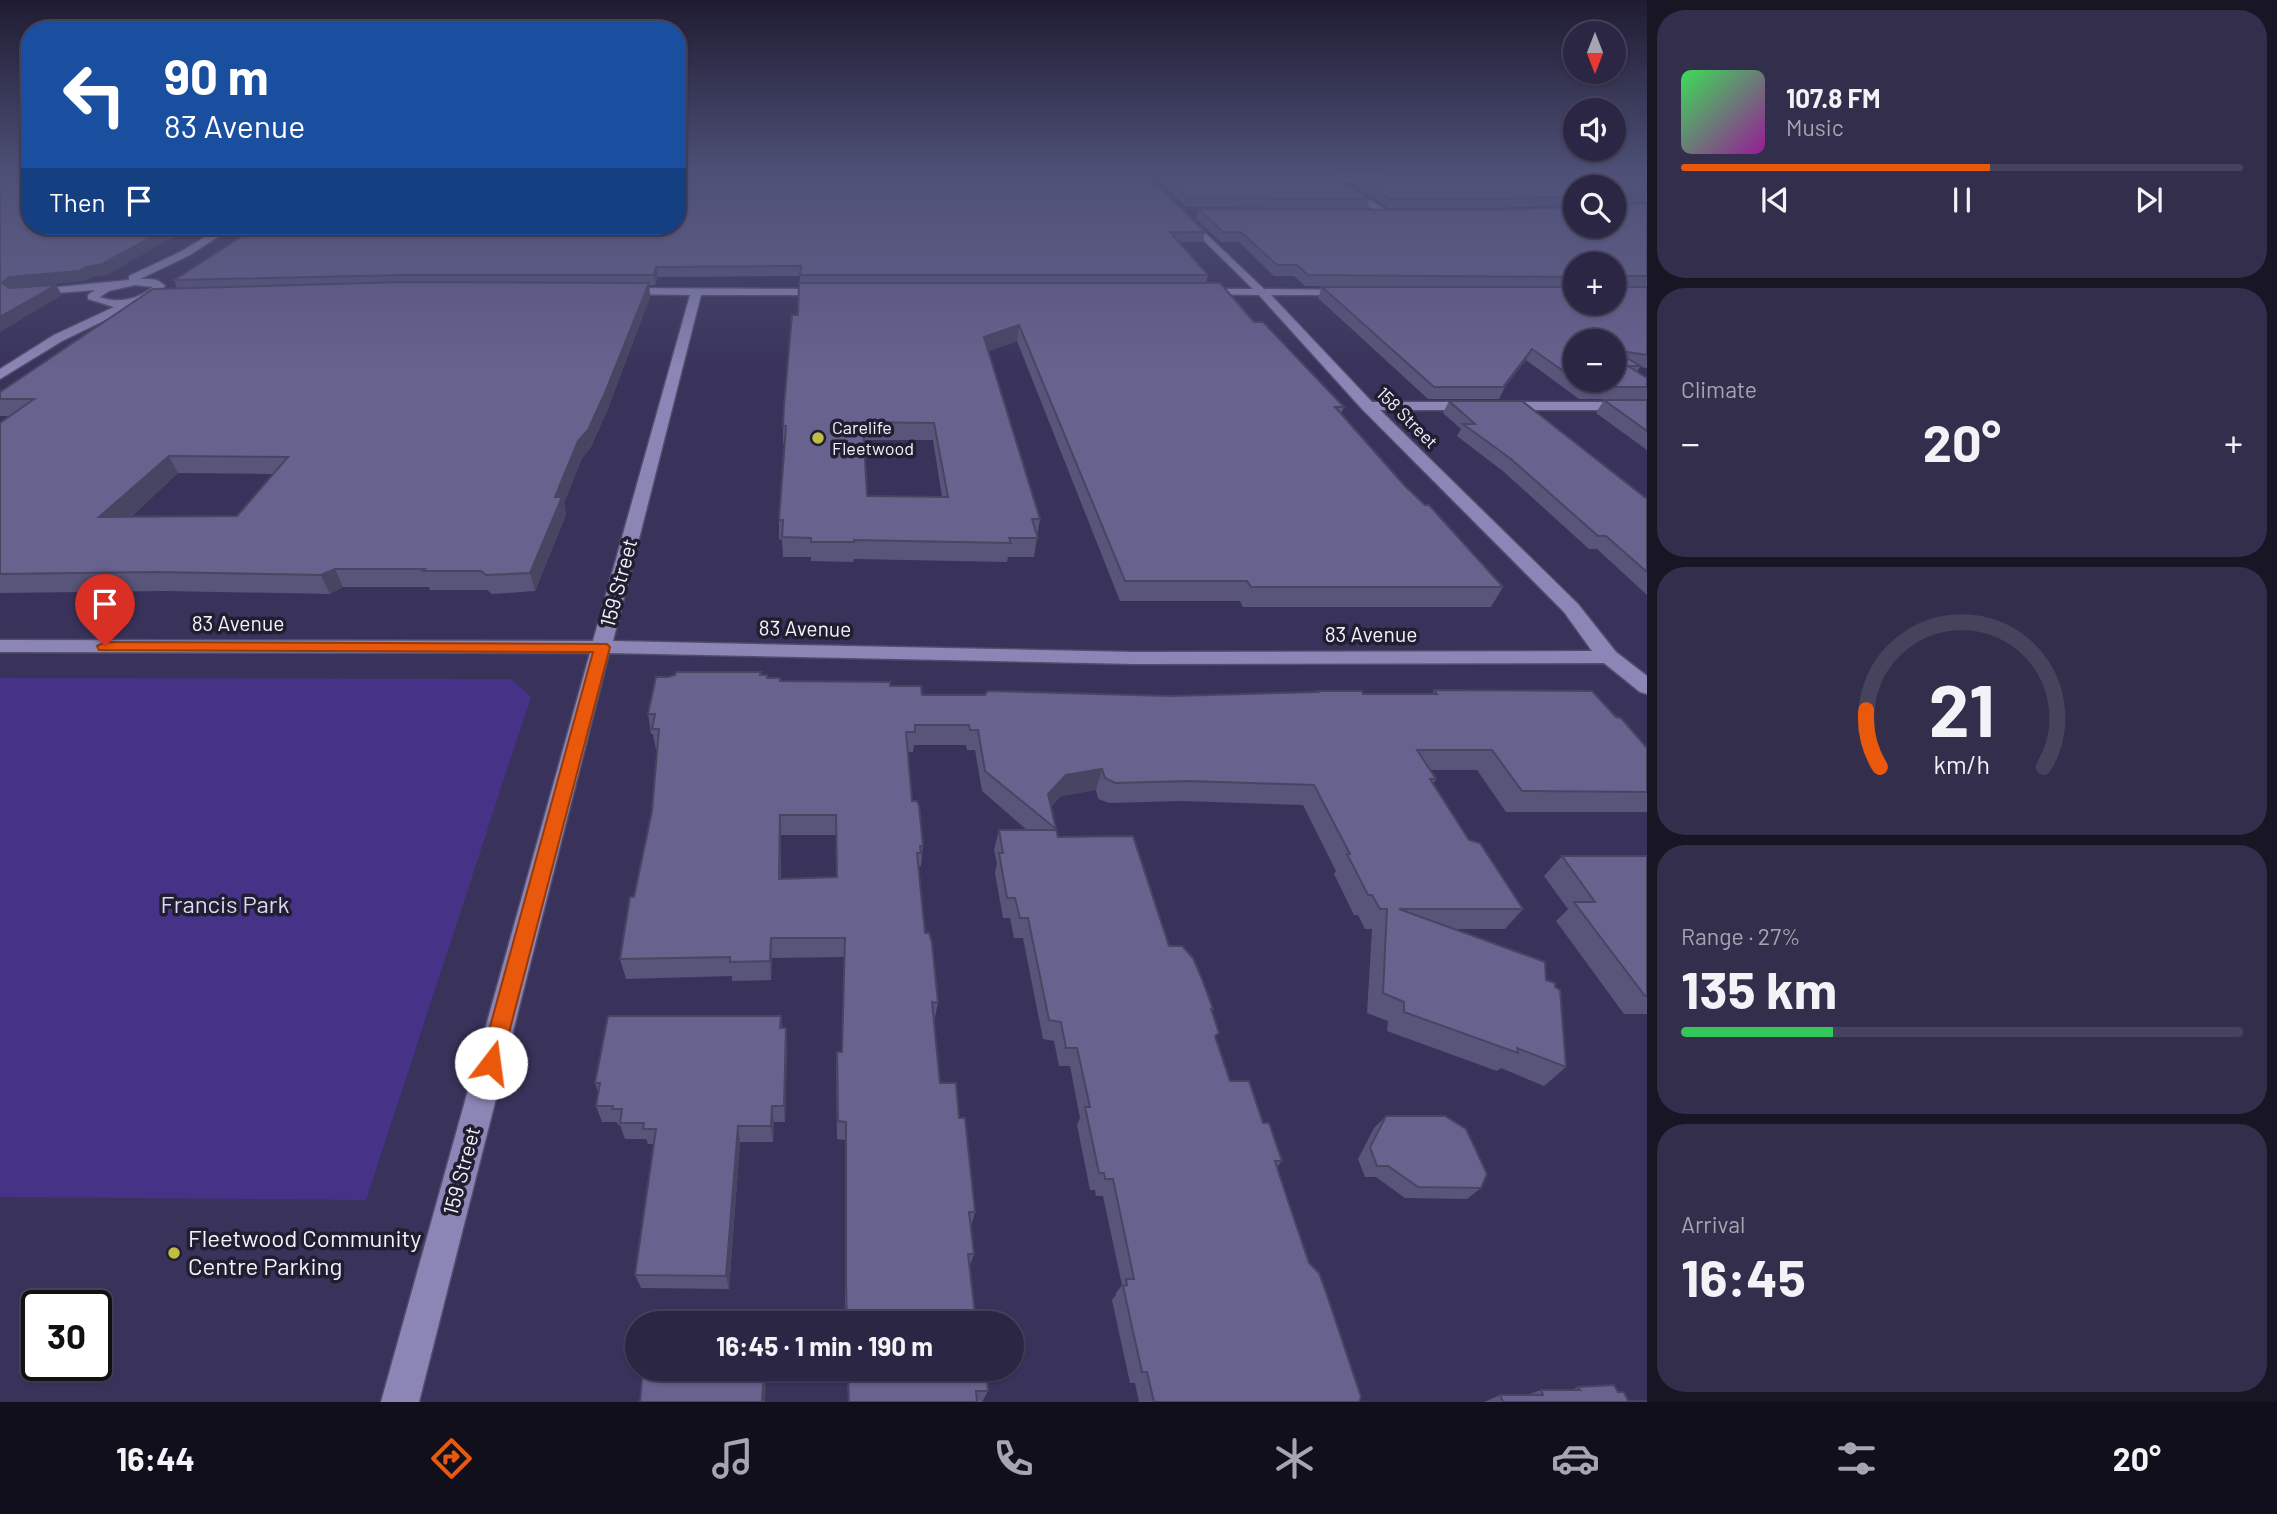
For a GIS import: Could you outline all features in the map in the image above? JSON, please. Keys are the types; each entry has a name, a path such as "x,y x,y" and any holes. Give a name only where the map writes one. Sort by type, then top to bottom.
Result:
{"street":[{"path":"58,338 82,316 99,291 153,271 211,237"},
{"name":"158 Street","path":"1205,237 1367,406 1571,608 1609,657 1647,687"},
{"path":"0,374 58,338 155,293 159,289 158,284 186,253"},
{"path":"163,297 106,303 93,299 16,293 135,282 174,287"},
{"path":"615,291 833,292"},
{"name":"159 Street","path":"400,1402 696,291"},
{"path":"1186,292 1356,292"},
{"path":"1367,406 1647,406"},
{"name":"83 Avenue","path":"0,646 602,647 1135,658 1609,657"}],"green space":[{"name":"Francis Park","path":"0,678 511,679 531,697 366,1200 0,1197"}],"building":[{"path":"0,237 151,237 102,264 79,271 9,277 2,283 10,288 56,285 0,317"},
{"path":"240,237 1175,237 1208,275 800,275 801,266 656,267 654,275 405,275 174,280"},
{"path":"1247,237 1647,237 1647,276 1626,276 1626,252 1563,252 1563,277 1308,275 1297,265 1277,265"},
{"path":"404,282 649,283 604,395 588,430 578,441 555,497 562,497 530,573 486,575 481,571 335,569 321,575 154,572 0,574 0,423 34,399 0,399 0,392 153,289","holes":["169,456 288,457 237,516 99,517"]},
{"path":"799,283 1220,283 1254,322 1263,322 1344,407 1335,407 1405,486 1425,505 1429,505 1503,587 1251,587 1247,581 1125,581 1019,325 984,337 1040,519 1032,519 1038,538 1009,538 1011,543 854,540 811,542 811,538 782,537 783,520 779,520 786,426 783,426 784,406 792,315 798,315","holes":["863,422 934,423 948,497 867,496"]},
{"path":"1322,287 1563,287 1563,315 1626,315 1626,287 1647,287 1647,355 1626,352 1626,329 1563,329 1563,371 1532,349 1504,386 1506,387 1434,387"},
{"path":"1626,357 1640,366 1628,366 1647,378 1647,387 1626,387"},
{"path":"1604,400 1647,400 1647,431"},
{"path":"1449,401 1522,401 1647,499 1647,572 1606,536 1598,536 1511,459 1463,424 1475,424"},
{"path":"676,672 761,672 760,675 780,678 780,681 890,682 890,686 921,686 922,695 985,695 988,691 1171,696 1317,691 1437,694 1434,690 1592,691 1616,717 1621,718 1647,748 1647,792 1522,791 1492,750 1417,750 1436,779 1430,779 1469,840 1480,843 1523,909 1399,909 1545,962 1546,980 1555,983 1555,987 1560,990 1566,1067 1517,1048 1518,1053 1404,1012 1404,1002 1383,993 1387,909 1380,909 1372,895 1368,895 1314,785 1190,781 1115,783 1105,778 1102,769 1066,775 1048,794 1056,829 985,771 978,730 970,730 969,725 915,725 915,732 906,732 912,801 917,801 919,806 923,846 920,846 921,853 917,853 925,933 929,933 932,943 938,1003 932,1002 940,1083 956,1083 959,1118 965,1118 975,1212 969,1212 974,1254 968,1254 975,1311 847,1311 846,1122 838,1121 837,1052 842,1052 845,938 771,938 770,961 730,962 730,957 620,959 630,897 634,897 652,811 659,729 652,729 655,714 648,714 656,677 668,677","holes":["780,815 836,815 837,877 779,879"]},
{"path":"999,830 1056,830 1058,837 1133,836 1169,946 1182,946 1193,958 1202,979 1213,1009 1219,1033 1215,1036 1230,1081 1249,1081 1263,1123 1269,1123 1282,1161 1275,1161 1309,1263 1319,1273 1327,1295 1361,1397 1359,1402 1154,1402 1147,1372 1142,1372 1123,1286 1127,1285 1126,1279 1134,1279 1113,1179 1105,1179 1104,1173 1099,1173 1085,1107 1090,1107 1077,1048 1066,1048 1061,1022 1049,1020 1028,918 1020,918 1015,898 1007,898 999,853 1003,853"},
{"path":"1562,856 1647,856 1647,996 1574,902 1595,902"},
{"path":"608,1016 781,1016 780,1028 786,1028 784,1106 772,1106 771,1126 738,1126 726,1276 635,1275 656,1129 643,1129 644,1123 620,1123 622,1109 596,1106 600,1083 595,1083"},
{"path":"1386,1116 1445,1116 1466,1129 1487,1174 1481,1188 1418,1187 1388,1166 1377,1166 1370,1147"},
{"path":"642,1381 763,1381 762,1402 640,1402"},
{"path":"848,1381 987,1381 988,1391 976,1391 977,1402 849,1402"},
{"path":"1614,1385 1618,1392 1624,1392 1628,1401 1647,1402 1503,1402 1500,1395 1543,1395 1541,1390 1580,1390 1578,1387"}],"place":[{"name":"Carelife Fleetwood","path":"818,438"},
{"name":"Fleetwood Community Centre Parking","path":"174,1253"}],"route":[{"path":"105,646 602,647 491,1063"}]}
